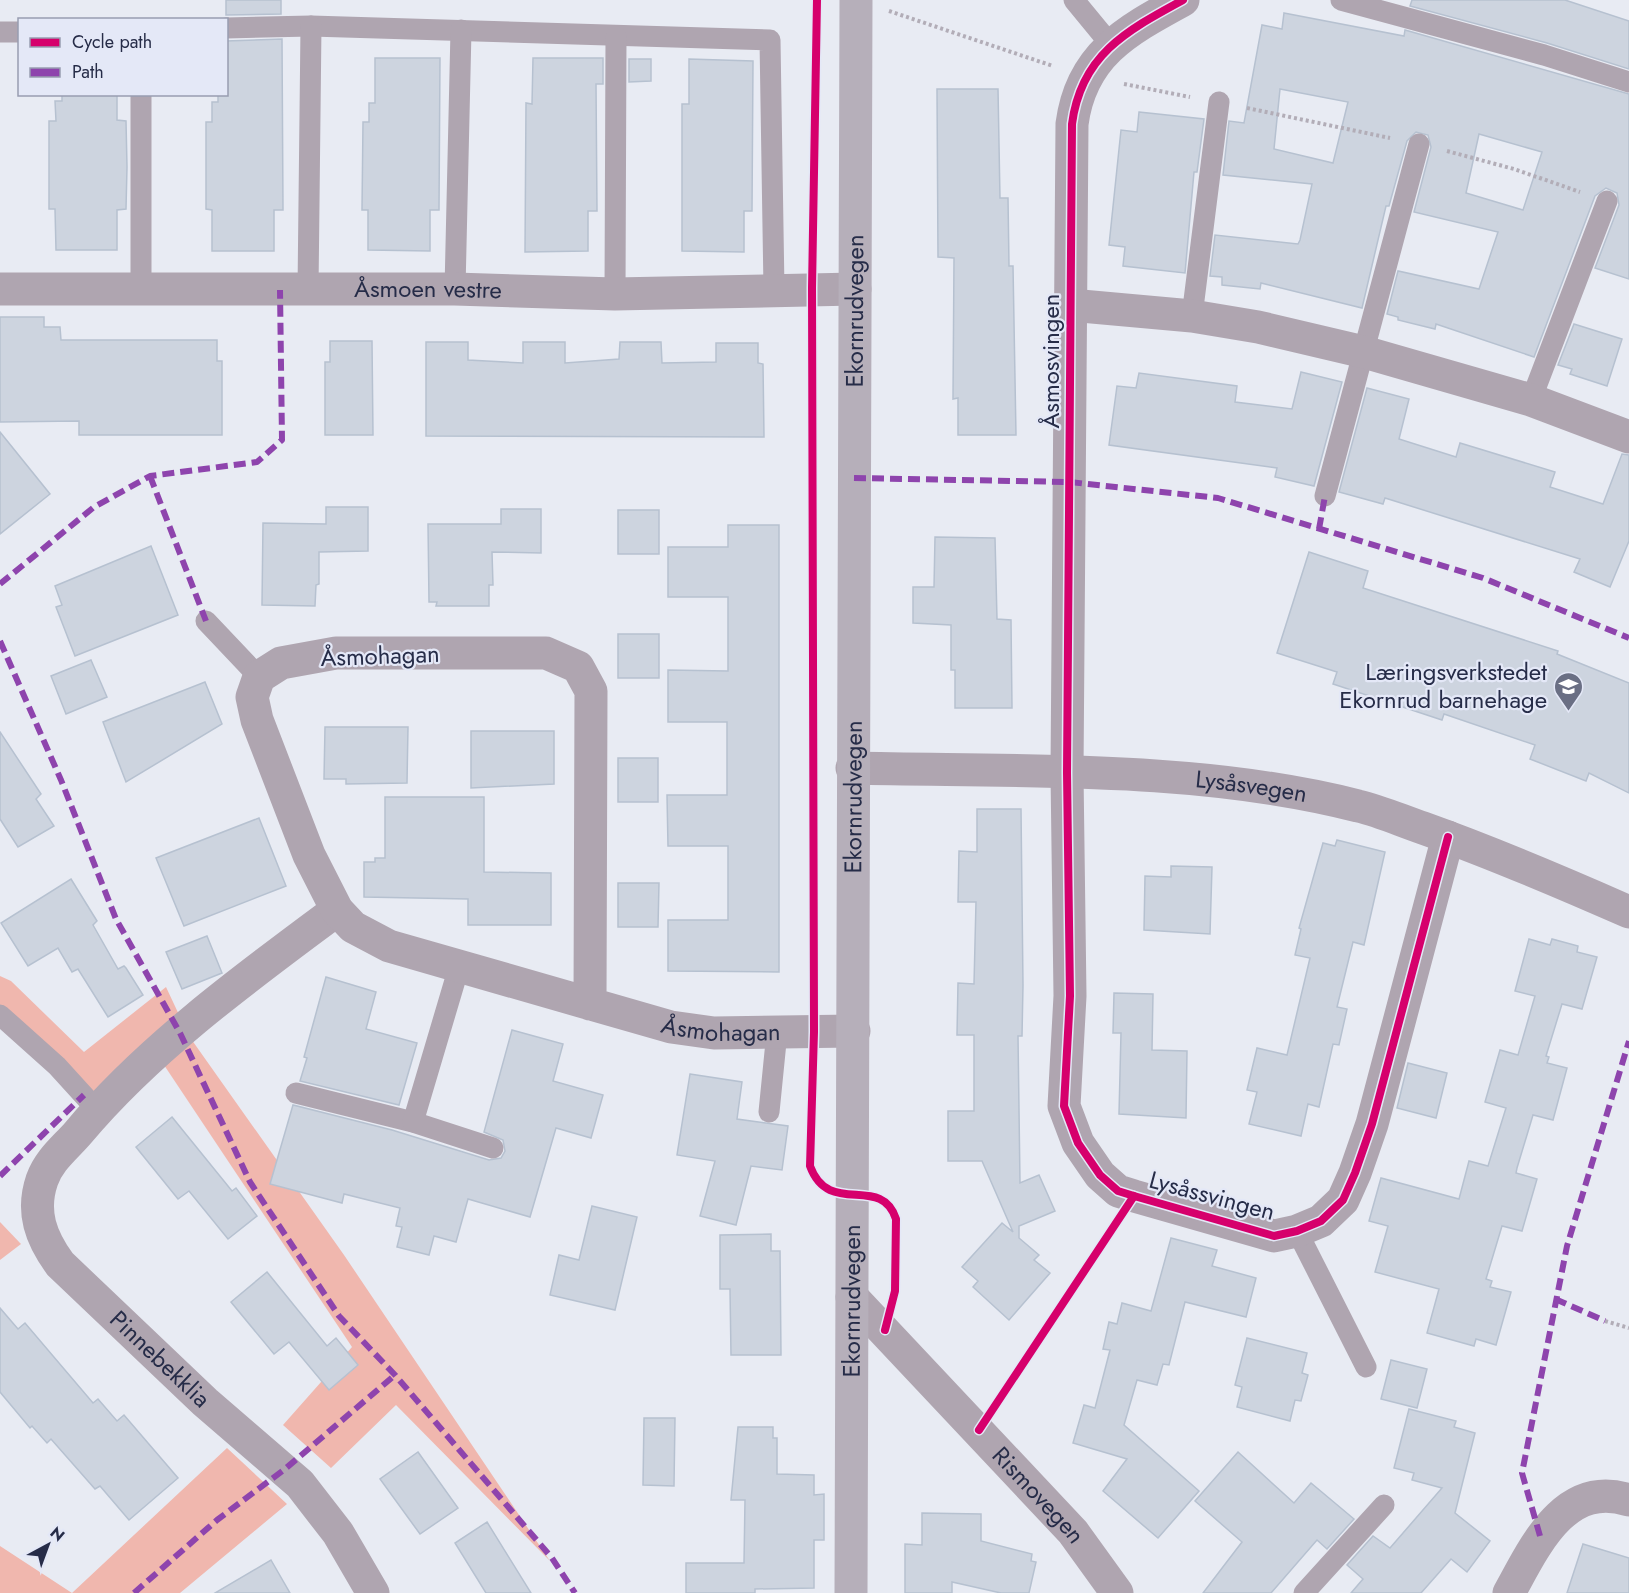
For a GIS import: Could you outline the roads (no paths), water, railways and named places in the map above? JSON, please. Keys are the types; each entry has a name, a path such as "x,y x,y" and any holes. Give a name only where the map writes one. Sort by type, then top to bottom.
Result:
{"main road":[{"name":"Ekornrudvegen","path":"851,1593 856,2"}],"street":[{"name":"Åsmosvingen","path":"1067,773 1070,305 1074,106 1085,77 1111,45 1137,25 1183,0"},
{"name":"Åsmoen vestre","path":"0,289 455,289 615,294 855,289"},
{"name":"Åsmosvingen","path":"1070,305 1192,316 1258,327 1364,352 1531,400 1629,437"},
{"name":"Åsmohagan","path":"590,1004 591,691 578,667 546,653 336,653 281,663 259,677 252,697 257,720 309,855 337,910 353,927 389,946 459,967 670,1027 714,1033 854,1031"},
{"name":"Lysåsvegen","path":"852,768 1067,773 1176,779 1262,788 1359,806 1448,837 1629,912"},
{"name":"Lysåssvingen","path":"1067,773 1070,996 1064,1106 1078,1143 1100,1175 1119,1191 1275,1236 1297,1231 1321,1221 1343,1200 1355,1173 1372,1124 1448,837"},
{"name":"Pinnebekklia","path":"337,910 180,1033 97,1110 56,1156 42,1182 37,1221 48,1247 60,1264 188,1386 300,1484 338,1533 373,1593"},
{"name":"Rismovegen","path":"852,1298 1073,1532 1117,1593"},
{"path":"1509,1593 1540,1536 1565,1509 1591,1498 1620,1497 1629,1500"}],"lane":[{"path":"1074,0 1111,45"},
{"path":"1341,0 1544,55 1629,82"},
{"path":"228,28 311,26 770,40 774,290"},
{"path":"308,290 311,26"},
{"path":"455,289 461,30"},
{"path":"0,32 18,32"},
{"path":"615,294 616,37"},
{"path":"141,96 141,290"},
{"path":"1192,316 1219,102"},
{"path":"1325,496 1419,144"},
{"path":"1531,400 1606,201"},
{"path":"206,621 259,677"},
{"path":"413,1122 459,967"},
{"path":"0,1015 57,1066 97,1110"},
{"path":"769,1112 777,1032"},
{"path":"296,1092 413,1122 493,1148"},
{"path":"1297,1231 1366,1367"},
{"path":"1304,1593 1384,1505"}],"place":[{"name":"Læringsverkstedet Ekornrud barnehage","path":"1568,712"}]}
